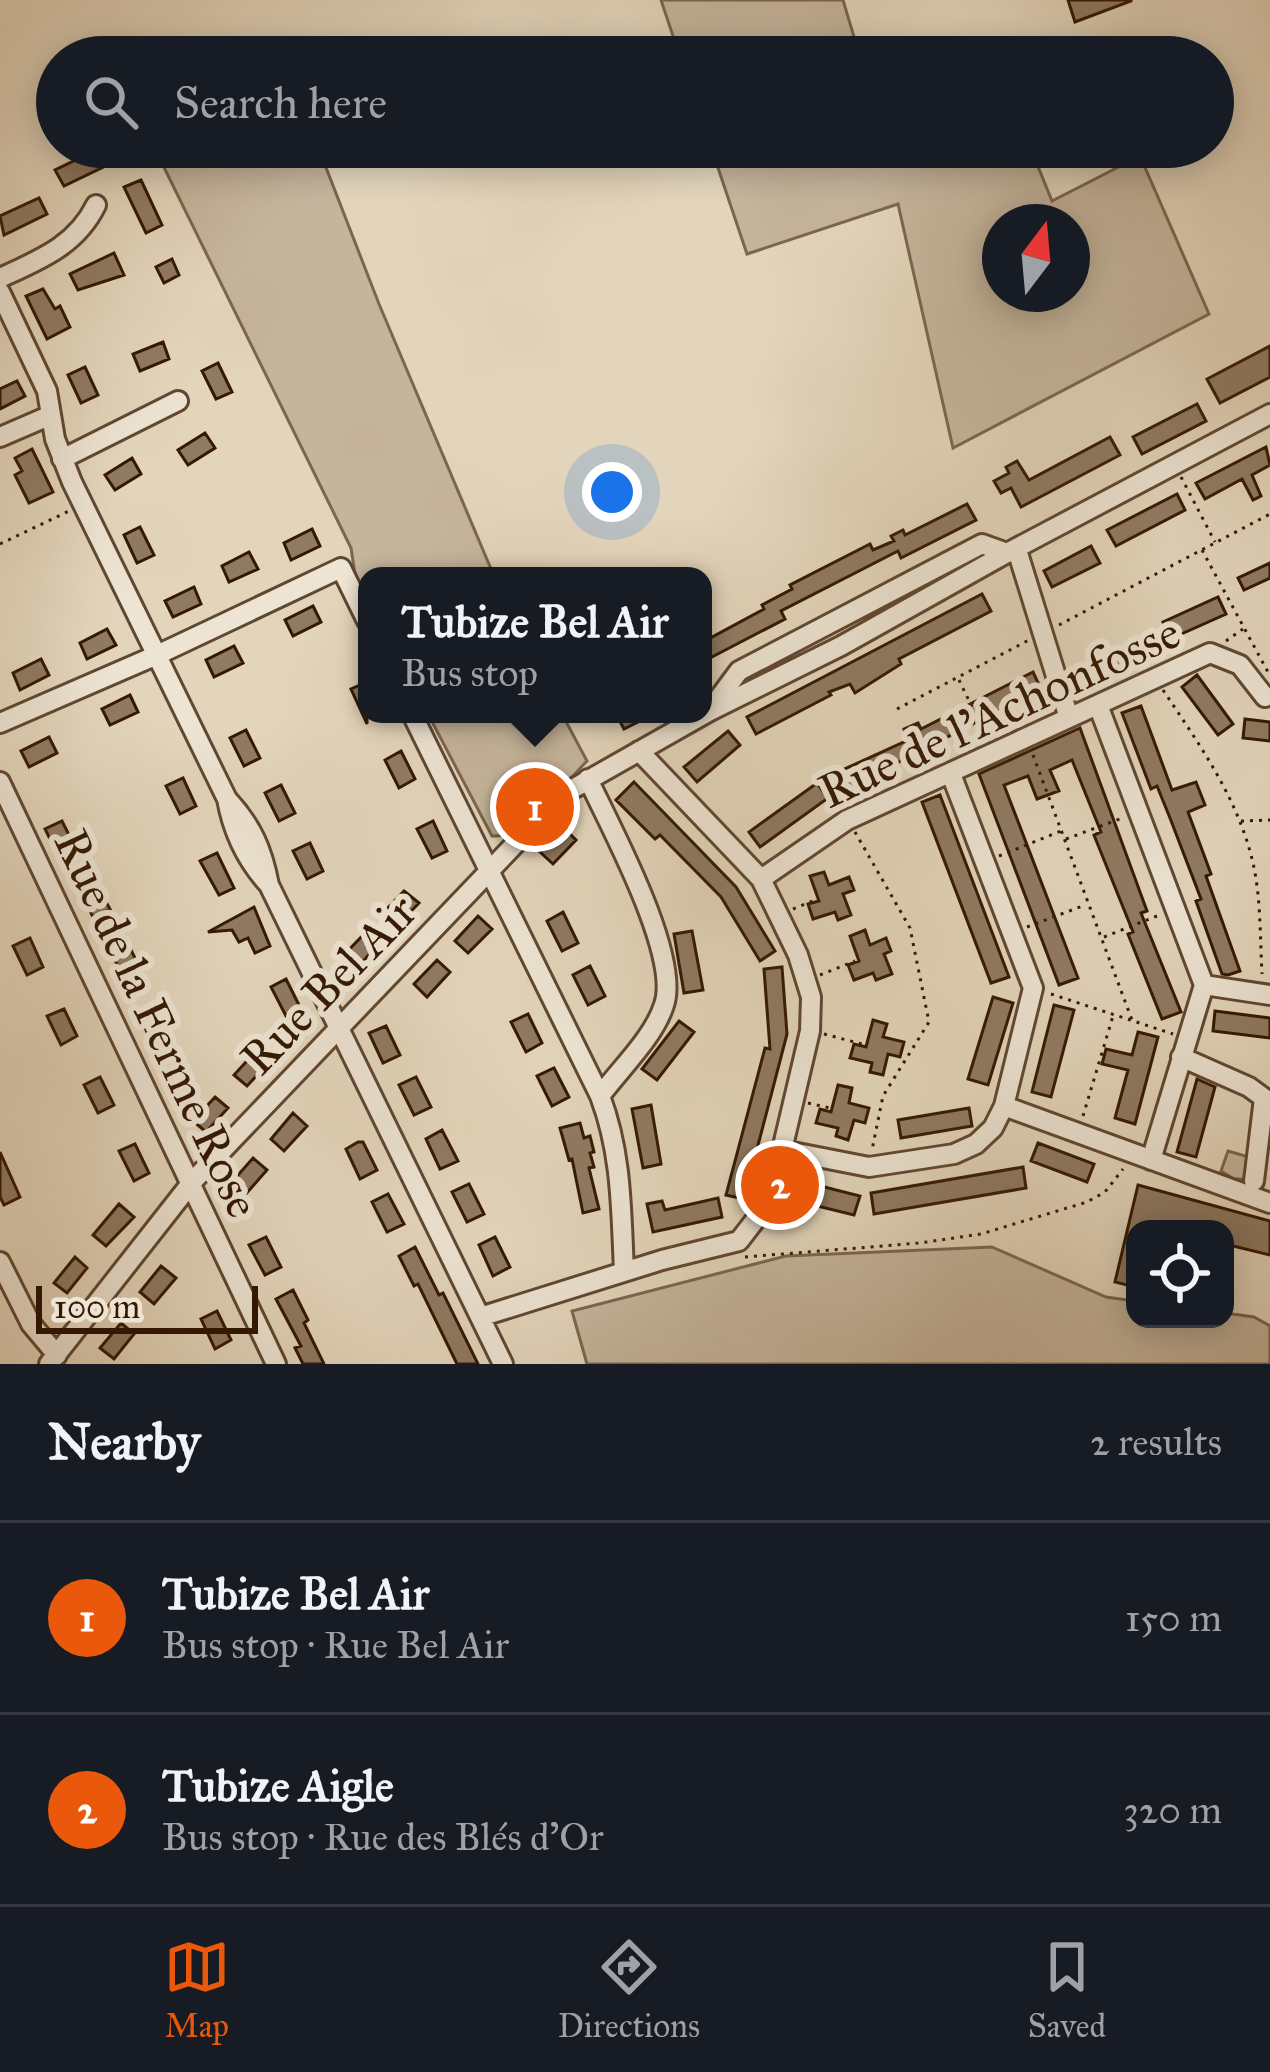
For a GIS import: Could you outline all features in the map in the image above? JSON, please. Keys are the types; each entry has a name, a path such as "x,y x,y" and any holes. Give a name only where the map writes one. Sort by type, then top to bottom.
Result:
{"street":[{"path":"0,278 61,248 85,228 96,206"},
{"path":"0,292 47,391 62,459 83,504 227,799 249,823 263,854 269,885 503,1364"},
{"path":"62,459 178,401"},
{"name":"Rue Bel Air","path":"712,708 740,671 982,544 1012,551 1270,414"},
{"path":"0,437 51,415"},
{"path":"1012,551 1069,718"},
{"path":"0,723 341,568 358,603"},
{"name":"Rue de l'Achonfosse","path":"761,879 827,831 1210,653 1240,664 1265,697"},
{"path":"1098,705 1204,985 1143,1157"},
{"path":"416,723 600,1096 621,1180 624,1271"},
{"name":"Rue Bel Air","path":"52,1359 192,1182 562,795 689,723"},
{"path":"479,1317 624,1271 740,1241 766,1206 782,1150 810,1031 811,998 798,955 761,879 640,751"},
{"path":"782,1150 869,1167 954,1154 976,1144 993,1128 1004,1106 1033,988 951,773"},
{"path":"587,778 644,899 666,968 665,1004 600,1096"},
{"name":"Rue de la Ferme Rose","path":"0,782 276,1364"},
{"path":"1204,985 1267,995"},
{"path":"1184,1048 1264,1098 1254,1181"},
{"path":"1004,1106 1270,1203"},
{"path":"0,1262 52,1359"}],"path":[{"path":"1175,465 1215,542"},
{"path":"0,544 83,504"},
{"path":"897,709 1270,514"},
{"path":"1201,549 1270,675"},
{"path":"1210,653 1244,628"},
{"path":"1154,677 1218,772 1240,821 1254,865 1267,995"},
{"path":"958,678 993,752"},
{"path":"1025,736 1132,1020"},
{"path":"1065,839 1138,812"},
{"path":"1240,821 1270,820"},
{"path":"854,830 910,928 929,1022 880,1104 871,1156"},
{"path":"986,861 1061,831"},
{"path":"792,909 815,900"},
{"path":"1014,932 1089,904"},
{"path":"1102,938 1172,909"},
{"path":"818,975 855,961"},
{"path":"1033,988 1132,1020 1184,1048"},
{"path":"1078,1132 1114,1014"},
{"path":"822,1034 862,1044"},
{"path":"805,1102 830,1108"},
{"path":"731,1260 920,1243 1018,1224 1105,1192 1143,1157"}],"shaded area":[{"path":"661,0 843,0 854,36 673,36"},
{"path":"164,168 326,168 490,567 358,567 358,580 351,548"},
{"path":"718,168 1039,168 1052,201 1117,168 1145,168 1209,314 953,448 898,204 747,254"},
{"path":"433,723 567,723 587,761 530,819 492,836"},
{"path":"1228,1151 1252,1158 1246,1179 1234,1179 1221,1171"},
{"path":"992,1247 1106,1297 1126,1300 1126,1328 1234,1328 1234,1314 1254,1317 1270,1326 1270,1364 587,1364 572,1311 786,1256"}],"building":[{"path":"1068,0 1131,0 1131,1 1075,22"},
{"path":"59,168 101,168 64,186 55,170"},
{"path":"141,180 162,225 146,233 124,187"},
{"path":"39,198 47,214 4,235 0,216"},
{"path":"114,253 124,275 78,290 70,274"},
{"path":"172,259 179,275 164,283 156,267"},
{"path":"43,289 55,309 60,306 70,327 47,339 26,296"},
{"path":"163,342 169,359 140,371 133,354"},
{"path":"1270,346 1270,377 1220,403 1207,379"},
{"path":"218,363 232,392 216,399 202,371"},
{"path":"85,367 98,395 81,403 68,375"},
{"path":"17,381 25,396 0,409 0,389"},
{"path":"1197,404 1206,421 1142,454 1133,437"},
{"path":"205,433 215,448 188,465 178,450"},
{"path":"1110,437 1120,455 1021,507 1011,488 1001,493 994,481 1009,473 1006,467 1017,461 1029,480"},
{"path":"1266,447 1270,465 1252,475 1261,496 1253,500 1242,479 1205,499 1196,483"},
{"path":"32,449 53,492 29,503 15,475 22,471 15,458"},
{"path":"132,458 141,474 115,490 105,475"},
{"path":"1177,494 1185,510 1116,546 1107,530"},
{"path":"967,504 976,520 901,558 898,551 781,611 785,619 712,657 712,637 764,609 762,605 792,589 790,585 870,544 873,550 894,541 891,536 903,530 905,535"},
{"path":"140,527 154,555 137,563 124,535"},
{"path":"312,529 320,546 291,560 284,543"},
{"path":"1091,546 1100,563 1052,587 1044,571"},
{"path":"249,552 258,569 229,582 222,566"},
{"path":"1270,563 1270,578 1244,590 1238,578"},
{"path":"194,587 201,604 173,617 165,601"},
{"path":"982,594 991,611 899,659 901,664 855,693 850,684 829,692 831,695 756,734 747,717"},
{"path":"1218,597 1226,614 1170,639 1163,622"},
{"path":"313,606 321,622 293,636 285,620"},
{"path":"107,629 116,645 87,659 80,643"},
{"path":"1156,635 1164,652 1083,689 1076,673"},
{"path":"234,646 243,663 214,677 206,660"},
{"path":"41,659 49,675 20,690 13,673"},
{"path":"1033,672 1041,689 846,789 838,772 908,740 904,729 918,723 921,729"},
{"path":"1197,675 1233,724 1218,735 1182,687"},
{"path":"130,695 138,712 110,725 102,709"},
{"path":"1141,706 1172,790 1196,782 1205,805 1188,812 1240,971 1222,974 1196,901 1201,899 1170,818 1157,786 1151,789 1122,713"},
{"path":"1245,719 1270,722 1270,741 1243,738"},
{"path":"1080,728 1147,911 1141,913 1181,1012 1162,1019 1128,934 1133,932 1094,835 1101,832 1072,760 1050,770 1059,791 1037,799 1028,776 1004,785 1078,978 1059,985 979,774"},
{"path":"246,730 260,758 244,766 230,738"},
{"path":"728,731 740,745 697,782 684,767"},
{"path":"49,737 57,753 29,767 21,751"},
{"path":"401,751 415,779 399,788 385,760"},
{"path":"183,778 196,806 180,814 166,786"},
{"path":"634,782 736,887 775,951 760,961 721,897 660,835 655,839 616,800"},
{"path":"817,783 828,798 760,847 749,832"},
{"path":"281,785 295,813 279,821 265,793"},
{"path":"940,795 1009,977 991,983 922,802"},
{"path":"62,821 76,849 59,857 45,829"},
{"path":"433,821 447,851 432,858 417,829"},
{"path":"563,827 576,840 553,864 540,852"},
{"path":"310,843 323,871 307,879 293,851"},
{"path":"217,853 234,888 219,895 200,861"},
{"path":"824,872 829,885 849,877 854,890 843,894 851,915 838,920 835,912 813,919 808,904 819,901 810,876"},
{"path":"95,881 110,909 93,917 79,889"},
{"path":"404,891 419,903 397,926 383,913"},
{"path":"254,907 270,946 255,953 248,938 239,942 232,930 208,932"},
{"path":"563,912 578,943 562,951 547,921"},
{"path":"478,916 492,929 468,953 455,941"},
{"path":"865,930 870,945 886,938 891,951 884,954 892,974 876,980 873,973 854,980 848,965 859,961 850,936"},
{"path":"692,931 703,990 684,993 674,934"},
{"path":"364,934 377,946 356,969 342,957"},
{"path":"30,938 43,967 27,975 13,946"},
{"path":"127,942 141,970 124,979 110,950"},
{"path":"437,960 450,972 427,997 414,984"},
{"path":"590,966 605,996 588,1005 573,975"},
{"path":"782,967 787,1034 744,1199 726,1195 765,1048 770,1049 764,969"},
{"path":"286,979 301,1009 286,1016 271,987"},
{"path":"993,997 1013,1003 988,1085 968,1079"},
{"path":"1054,1005 1074,1010 1051,1097 1032,1092"},
{"path":"154,1006 168,1033 152,1042 138,1014"},
{"path":"64,1009 77,1036 61,1045 47,1016"},
{"path":"1215,1011 1270,1018 1270,1038 1213,1031"},
{"path":"528,1014 542,1043 526,1052 511,1022"},
{"path":"873,1020 887,1024 883,1037 904,1042 900,1057 888,1054 883,1075 870,1072 872,1063 850,1058 854,1044 866,1047"},
{"path":"679,1021 694,1032 657,1080 642,1069"},
{"path":"386,1026 400,1055 383,1063 369,1033"},
{"path":"1138,1032 1158,1037 1135,1124 1115,1118 1128,1070 1102,1064 1106,1049 1132,1055"},
{"path":"256,1051 269,1062 247,1086 234,1075"},
{"path":"554,1068 569,1097 552,1106 537,1076"},
{"path":"100,1077 114,1105 98,1113 84,1085"},
{"path":"416,1077 431,1107 414,1115 399,1085"},
{"path":"1197,1079 1215,1087 1196,1157 1177,1152"},
{"path":"838,1085 852,1088 849,1103 869,1108 865,1123 854,1120 848,1140 836,1136 838,1128 816,1123 820,1109 831,1112"},
{"path":"215,1097 228,1108 206,1132 193,1121"},
{"path":"651,1105 661,1164 643,1168 632,1109"},
{"path":"969,1108 972,1126 901,1138 898,1120"},
{"path":"293,1113 307,1126 284,1151 271,1139"},
{"path":"580,1123 594,1152 590,1153 594,1167 589,1168 599,1209 583,1213 560,1128"},
{"path":"442,1130 458,1161 440,1169 426,1139"},
{"path":"363,1142 377,1170 360,1179 346,1149"},
{"path":"1038,1143 1094,1164 1087,1182 1031,1161"},
{"path":"135,1144 149,1173 134,1181 119,1151"},
{"path":"0,1152 20,1197 4,1205 0,1197"},
{"path":"253,1158 267,1170 245,1195 231,1183"},
{"path":"1023,1167 1026,1188 874,1214 871,1193"},
{"path":"789,1178 860,1196 854,1215 784,1198"},
{"path":"469,1184 484,1214 467,1222 452,1192"},
{"path":"1138,1185 1270,1221 1270,1255 1234,1246 1234,1220 1130,1220"},
{"path":"388,1194 404,1224 387,1232 372,1202"},
{"path":"718,1198 722,1217 653,1232 647,1204 662,1201 665,1210"},
{"path":"119,1204 134,1217 106,1246 93,1235"},
{"path":"1126,1236 1126,1285 1115,1282"},
{"path":"266,1237 281,1267 265,1275 249,1245"},
{"path":"495,1237 510,1267 493,1276 479,1245"},
{"path":"415,1247 478,1364 457,1364 418,1284 414,1286 399,1256"},
{"path":"75,1257 87,1268 67,1293 54,1283"},
{"path":"161,1266 176,1278 154,1304 140,1292"},
{"path":"293,1290 324,1364 303,1364 295,1348 301,1346 276,1299"},
{"path":"217,1311 231,1340 215,1349 201,1319"},
{"path":"121,1323 134,1334 114,1359 100,1348"}],"place":[{"name":"Tubize Bel Air","path":"535,807"},
{"name":"Tubize Aigle","path":"780,1185"}]}
